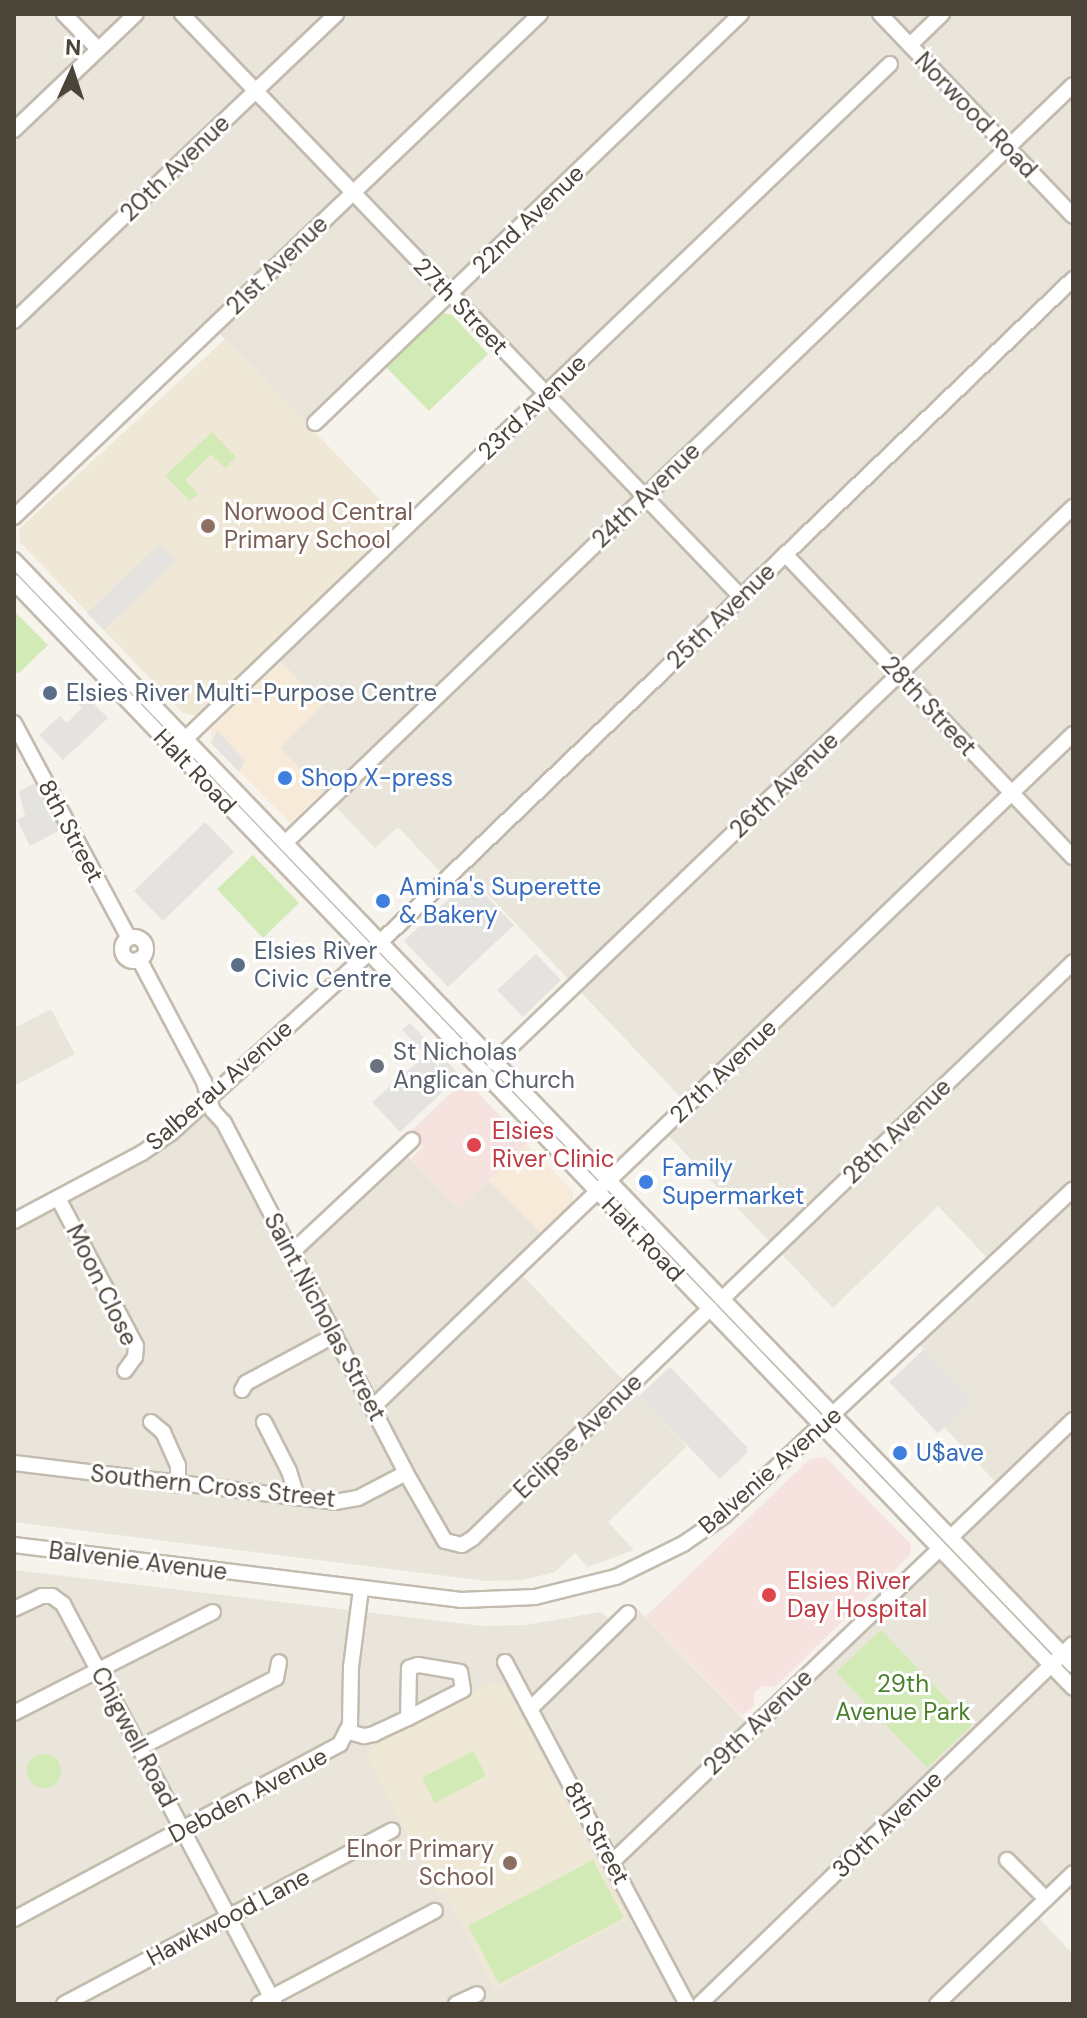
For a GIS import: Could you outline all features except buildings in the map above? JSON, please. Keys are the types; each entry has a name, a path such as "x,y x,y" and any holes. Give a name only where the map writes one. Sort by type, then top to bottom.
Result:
{"street":[{"path":"64,14 98,49"},
{"path":"14,130 136,14"},
{"name":"27th Street","path":"182,14 741,597"},
{"name":"20th Avenue","path":"14,321 336,14"},
{"name":"21st Avenue","path":"14,517 540,14"},
{"name":"22nd Avenue","path":"315,423 741,14"},
{"name":"Norwood Road","path":"880,14 1073,216"},
{"path":"910,45 942,14"},
{"name":"23rd Avenue","path":"180,745 890,64"},
{"name":"24th Avenue","path":"285,843 1073,85"},
{"name":"25th Avenue","path":"374,948 1073,279"},
{"name":"26th Avenue","path":"494,1063 1073,507"},
{"name":"28th Street","path":"785,554 1073,857"},
{"name":"Halt Road","path":"14,560 180,745 716,1304 823,1425 1073,1688"},
{"name":"Halt Road","path":"14,582 285,843 374,948 494,1063 602,1186"},
{"name":"8th Street","path":"14,723 129,938 123,952 128,958 139,959 209,1098"},
{"name":"27th Avenue","path":"373,1407 1073,734"},
{"name":"Salberau Avenue","path":"14,1221 157,1143 374,948"},
{"name":"28th Avenue","path":"716,1304 1073,962"},
{"name":"Saint Nicholas Street","path":"209,1098 440,1537"},
{"path":"292,1252 412,1140"},
{"name":"Balvenie Avenue","path":"14,1545 461,1600 514,1599 616,1577 683,1544 724,1516 1073,1189"},
{"name":"Moon Close","path":"58,1198 136,1346 135,1357 125,1371"},
{"name":"Halt Road","path":"716,1304 835,1414 951,1537 1069,1655"},
{"name":"Eclipse Avenue","path":"440,1537 462,1545 473,1538 716,1304"},
{"path":"242,1390 246,1383 335,1335"},
{"path":"951,1537 1073,1420"},
{"path":"151,1422 163,1432 178,1465 178,1485"},
{"path":"264,1422 289,1471 297,1498"},
{"name":"Southern Cross Street","path":"14,1463 178,1485 346,1501 406,1473"},
{"name":"29th Avenue","path":"612,1862 939,1549"},
{"name":"Debden Avenue","path":"14,1919 334,1749 349,1732 351,1667 361,1589"},
{"name":"Chigwell Road","path":"14,1609 42,1596 60,1601 229,1917 268,2002"},
{"path":"14,1713 213,1612"},
{"path":"530,1709 628,1613"},
{"name":"30th Avenue","path":"700,2004 1051,1666 1069,1655"},
{"path":"139,1748 276,1678 279,1662"},
{"name":"8th Street","path":"505,1662 687,2004"},
{"path":"349,1732 364,1736 374,1734 408,1718 463,1690 460,1672 418,1665 409,1668 408,1718"},
{"name":"Hawkwood Lane","path":"64,2004 392,1830"},
{"path":"1007,1860 1046,1899"},
{"path":"937,2004 1073,1873"},
{"path":"268,2002 435,1911"},
{"path":"456,2004 477,1994"}],"shaded area":[{"path":"14,14 1073,14 1073,1663 953,1537 1002,1489 944,1427 972,1400 914,1339 992,1263 938,1206 833,1308 662,1129 687,1104 460,865 446,878 398,827 375,848 279,747 322,705 275,656 545,396 450,294 309,426 213,327 14,516"},
{"name":"Norwood Central Primary School","path":"225,339 392,512 396,523 197,716 183,713 20,542 19,529"},
{"path":"159,544 176,561 104,630 87,613"},
{"path":"281,662 322,705 280,747 323,792 290,823 211,742 211,729"},
{"path":"83,693 108,718 63,760 39,735 60,716 67,723 82,708 75,701"},
{"path":"217,731 245,760 239,772 211,743"},
{"path":"35,783 60,830 30,846 17,820 25,816 19,791"},
{"path":"205,822 234,852 163,921 134,891"},
{"path":"470,879 514,925 448,987 404,941"},
{"path":"536,954 561,980 523,1017 497,990"},
{"path":"51,1009 75,1054 14,1086 14,1028"},
{"path":"410,1023 460,1075 400,1132 372,1102 426,1055 402,1030"},
{"name":"Elsies River Clinic","path":"465,1079 527,1144 459,1209 411,1159 423,1146 410,1132"},
{"path":"208,1098 292,1253 402,1150 459,1209 489,1180 547,1239 516,1269 687,1446 608,1522 634,1550 588,1567 575,1553 555,1572 523,1580 487,1581 14,1522 14,1220 142,1152"},
{"path":"527,1144 573,1191 573,1203 542,1233 489,1180"},
{"path":"924,1349 972,1400 938,1433 889,1382"},
{"path":"670,1367 747,1447 747,1453 720,1479 639,1396"},
{"name":"Elsies River Day Hospital","path":"825,1457 911,1544 910,1555 775,1687 763,1686 754,1693 754,1706 742,1716 645,1617 810,1459"},
{"path":"939,1550 1073,1689 1073,1874 1033,1912 1073,1954 1073,2004 14,2004 14,1570 482,1626 525,1625 601,1612 615,1625 634,1606 752,1728"},
{"name":"Elnor Primary School","path":"491,1683 505,1686 628,1919 495,1990 444,1891 438,1893 368,1759 372,1746"}],"green space":[{"path":"442,313 452,315 488,354 429,411 386,367"},
{"path":"212,432 236,457 225,468 211,454 185,480 198,494 190,501 165,476"},
{"path":"14,611 48,645 18,674 14,670"},
{"path":"253,855 299,903 263,938 217,889"},
{"name":"29th Avenue Park","path":"881,1630 972,1725 927,1768 836,1672"},
{"path":"473,1751 486,1776 435,1803 422,1778"},
{"path":"44,1754 56,1759 61,1771 56,1783 44,1788 32,1783 27,1771 32,1759"},
{"path":"593,1860 624,1918 499,1984 468,1926"}],"place":[{"name":"Norwood Central Primary School","path":"208,526"},
{"name":"Elsies River Multi-Purpose Centre","path":"50,693"},
{"name":"Shop X-press","path":"285,778"},
{"name":"Amina's Superette & Bakery","path":"383,901"},
{"name":"Elsies River Civic Centre","path":"238,965"},
{"name":"St Nicholas Anglican Church","path":"377,1066"},
{"name":"Elsies River Clinic","path":"474,1145"},
{"name":"Family Supermarket","path":"646,1182"},
{"name":"U$ave","path":"900,1453"},
{"name":"Elsies River Day Hospital","path":"769,1595"},
{"name":"Elnor Primary School","path":"510,1863"}]}
